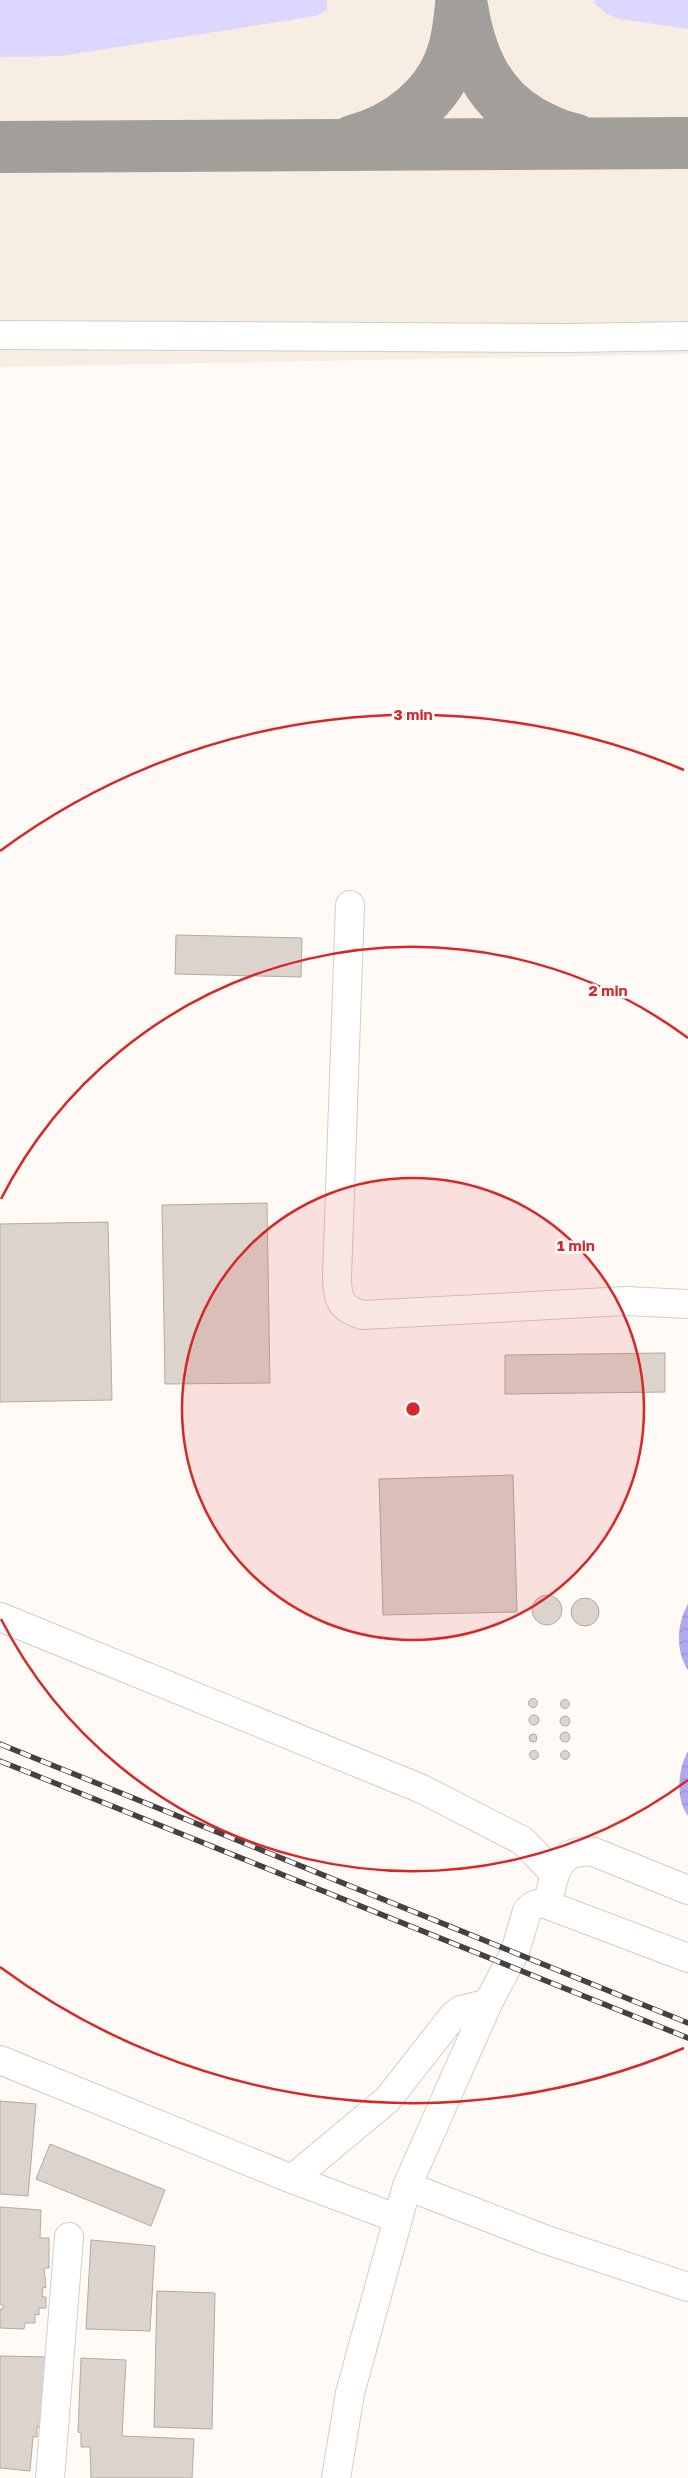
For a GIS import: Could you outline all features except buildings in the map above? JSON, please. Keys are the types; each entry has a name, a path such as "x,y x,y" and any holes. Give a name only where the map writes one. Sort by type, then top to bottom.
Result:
{"street":[{"path":"0,335 560,338 688,336"},
{"path":"350,905 336,1277 338,1296 343,1304 349,1311 363,1315 626,1301 688,1304"},
{"path":"0,1617 422,1789 523,1841 554,1873"},
{"path":"548,1905 554,1873 559,1862 566,1857 584,1851 594,1852 688,1890"},
{"path":"336,2478 350,2393 396,2218 407,2186 488,2003 515,1952 527,1911 532,1906 540,1903 548,1905 688,1958"},
{"path":"292,2179 388,2099 453,2016 461,2010 488,2003"},
{"path":"0,2060 292,2179 396,2218"},
{"path":"407,2186 544,2239 688,2287"},
{"path":"50,2478 69,2237"}],"shaded area":[{"path":"0,0 688,0 688,354 0,367"},
{"path":"0,0 327,0 327,10 316,16 61,56 0,57"},
{"path":"596,0 688,0 688,29 619,19 607,14 593,2"}],"water":[{"path":"688,1604 688,1670 681,1654 679,1637 684,1612"},
{"path":"688,1751 688,1816 681,1801 679,1784 682,1766"}],"taxiway":[{"path":"461,0 468,36 474,54 490,85 515,111 531,122 557,135 574,139"},
{"path":"353,141 369,136 400,121 426,99 445,71 454,49 461,6"},
{"path":"0,147 688,143"}],"railway":[{"path":"0,1744 688,2023"},
{"path":"0,1761 688,2038"}]}
